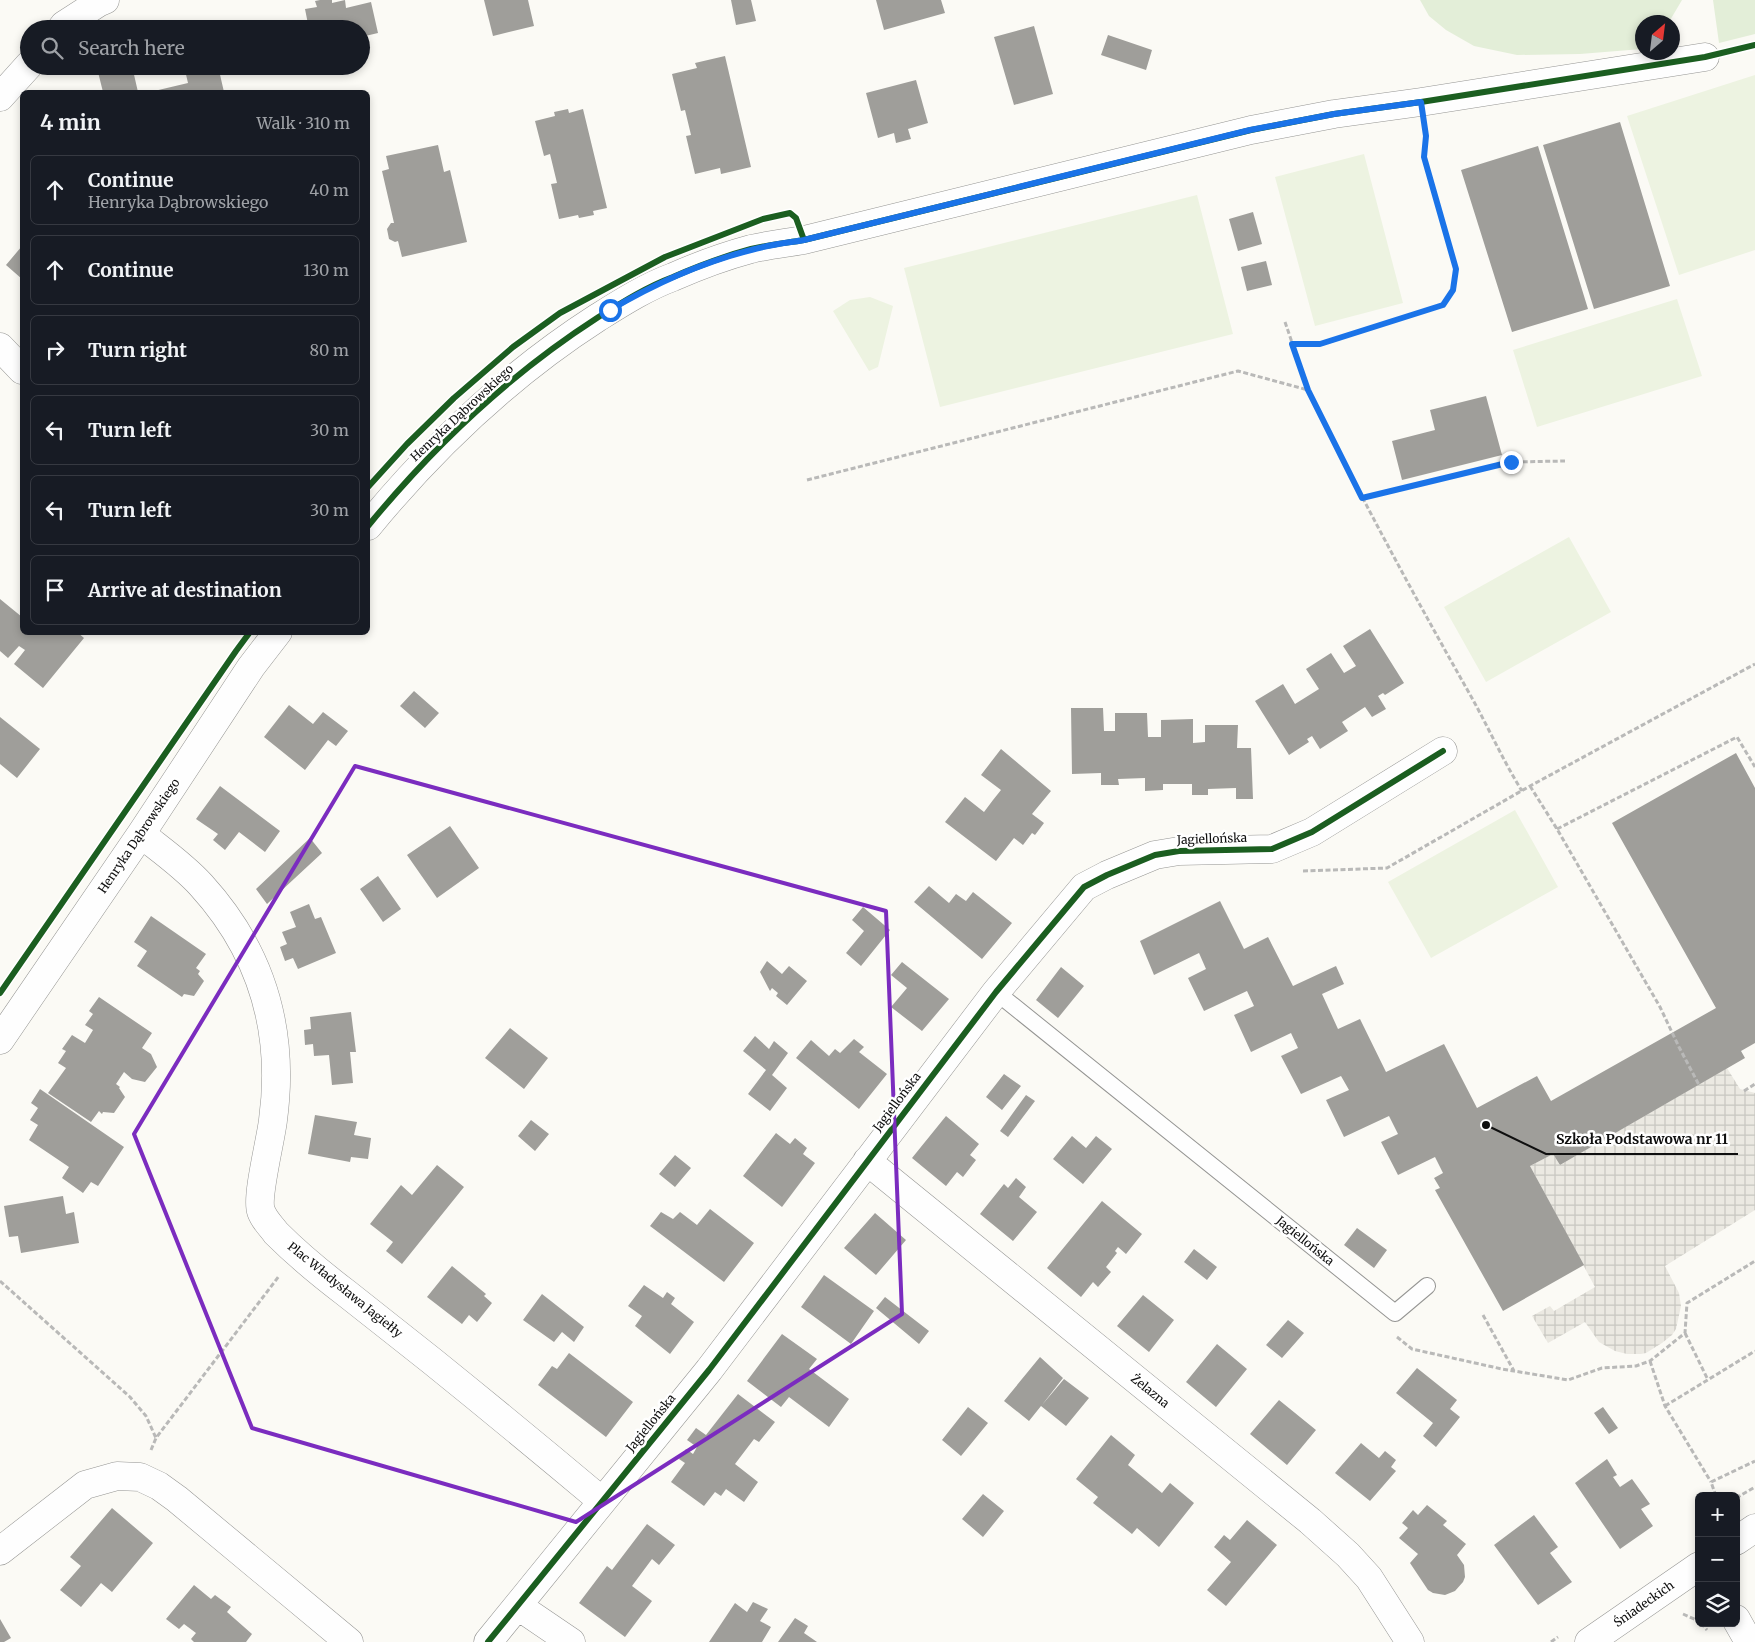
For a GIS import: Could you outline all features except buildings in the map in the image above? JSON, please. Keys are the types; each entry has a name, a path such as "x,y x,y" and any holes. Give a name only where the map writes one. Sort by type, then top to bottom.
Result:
{"street":[{"path":"73,20 104,0"},
{"name":"Henryka Dąbrowskiego","path":"370,524 416,472 498,392 538,358 576,331 639,293 671,277 710,262 752,249 804,240 1250,130 1334,114 1705,57"},
{"path":"0,98 20,75"},
{"path":"0,347 20,368"},
{"name":"Henryka Dąbrowskiego","path":"0,1040 141,834 251,667 276,635"},
{"name":"Jagiellońska","path":"488,1642 709,1370 996,992 1084,887 1155,855 1179,851 1272,849 1312,832 1443,752"},
{"name":"Plac Władysława Jagiełły","path":"141,834 200,883 224,911 245,944 255,965 268,1003 274,1034 277,1068 276,1096 260,1196 260,1211 268,1223 296,1254 432,1361 602,1501"},
{"name":"Żelazna","path":"867,1162 1303,1516 1348,1555 1369,1578 1410,1642"},
{"path":"0,1551 85,1485 117,1476 140,1477 159,1486 177,1499 349,1642"},
{"path":"1740,1538 1755,1528"},
{"name":"Śniadeckich","path":"1589,1642 1695,1569"},
{"path":"518,1606 571,1642"},
{"path":"1740,1626 1749,1642"}],"lane":[{"name":"Jagiellońska","path":"996,992 1395,1313 1427,1286"}],"path":[{"path":"1292,344 1320,344 1443,305 1453,290 1456,269 1424,157 1426,136 1421,102"},
{"path":"1285,322 1308,390 1362,498 1425,616 1470,694 1500,755 1522,791"},
{"path":"807,480 1238,371 1308,390"},
{"path":"1362,498 1511,462 1565,461"},
{"path":"1557,829 1737,737 1755,767"},
{"path":"1530,786 1660,1007 1678,1047 1699,1085"},
{"path":"1744,1090 1755,1084"},
{"path":"140,1477 156,1438 296,1254"},
{"path":"1708,1380 1684,1333 1687,1303 1755,1261"},
{"path":"0,1281 130,1397 146,1416 156,1438"},
{"path":"1483,1315 1514,1370"},
{"path":"1396,1337 1412,1349 1502,1370 1514,1370 1568,1380 1602,1368 1636,1366 1650,1361 1684,1333"},
{"path":"1665,1406 1755,1351"},
{"path":"1650,1361 1665,1406 1711,1482 1715,1492"},
{"path":"1711,1482 1755,1461"},
{"path":"1740,1496 1755,1488"}],"highlighted area":[{"path":"355,766 886,911 902,1314 576,1522 252,1428 134,1134"}],"green space":[{"path":"1420,0 1682,0 1673,15 1635,15 1635,50 1580,54 1517,55 1474,46 1446,30 1429,16"},
{"path":"1713,0 1755,0 1755,34 1719,43"},
{"path":"1755,75 1755,250 1679,275 1627,116"},
{"path":"1364,154 1403,303 1315,326 1275,177"},
{"path":"1197,195 1233,334 940,407 904,268"},
{"path":"870,297 893,306 878,367 869,371 833,311 850,300"},
{"path":"1677,299 1702,376 1537,427 1513,350"},
{"path":"1569,537 1611,612 1486,682 1444,607"},
{"path":"1515,810 1558,887 1431,958 1388,882"}],"shaded area":[{"path":"1727,1068 1740,1089 1755,1093 1755,1210 1665,1266 1679,1293 1681,1306 1676,1329 1662,1343 1641,1354 1627,1354 1615,1351 1599,1342 1585,1322 1548,1343 1532,1316 1550,1306 1554,1311 1595,1287 1530,1166 1553,1154 1560,1165"}],"cycle path":[{"path":"370,524 446,440 474,413 534,363 597,318 634,296 663,281 721,258 757,248 804,240 1251,130 1334,114 1705,57 1755,45"},
{"path":"370,485 407,444 454,398 513,347 560,313 665,257 763,219 790,213 796,218 804,240"},
{"path":"0,993 248,635"},
{"path":"488,1642 709,1370 996,992 1084,887 1155,855 1179,851 1272,849 1312,832 1443,751"}],"place":[{"name":"Szkoła Podstawowa nr 11","path":"1486,1125"}],"route":[{"path":"610,310 671,277 752,249 804,240 1250,130 1334,114 1421,102 1426,136 1424,157 1456,269 1453,290 1443,305 1320,344 1292,344 1308,390 1362,498 1511,462"}]}
